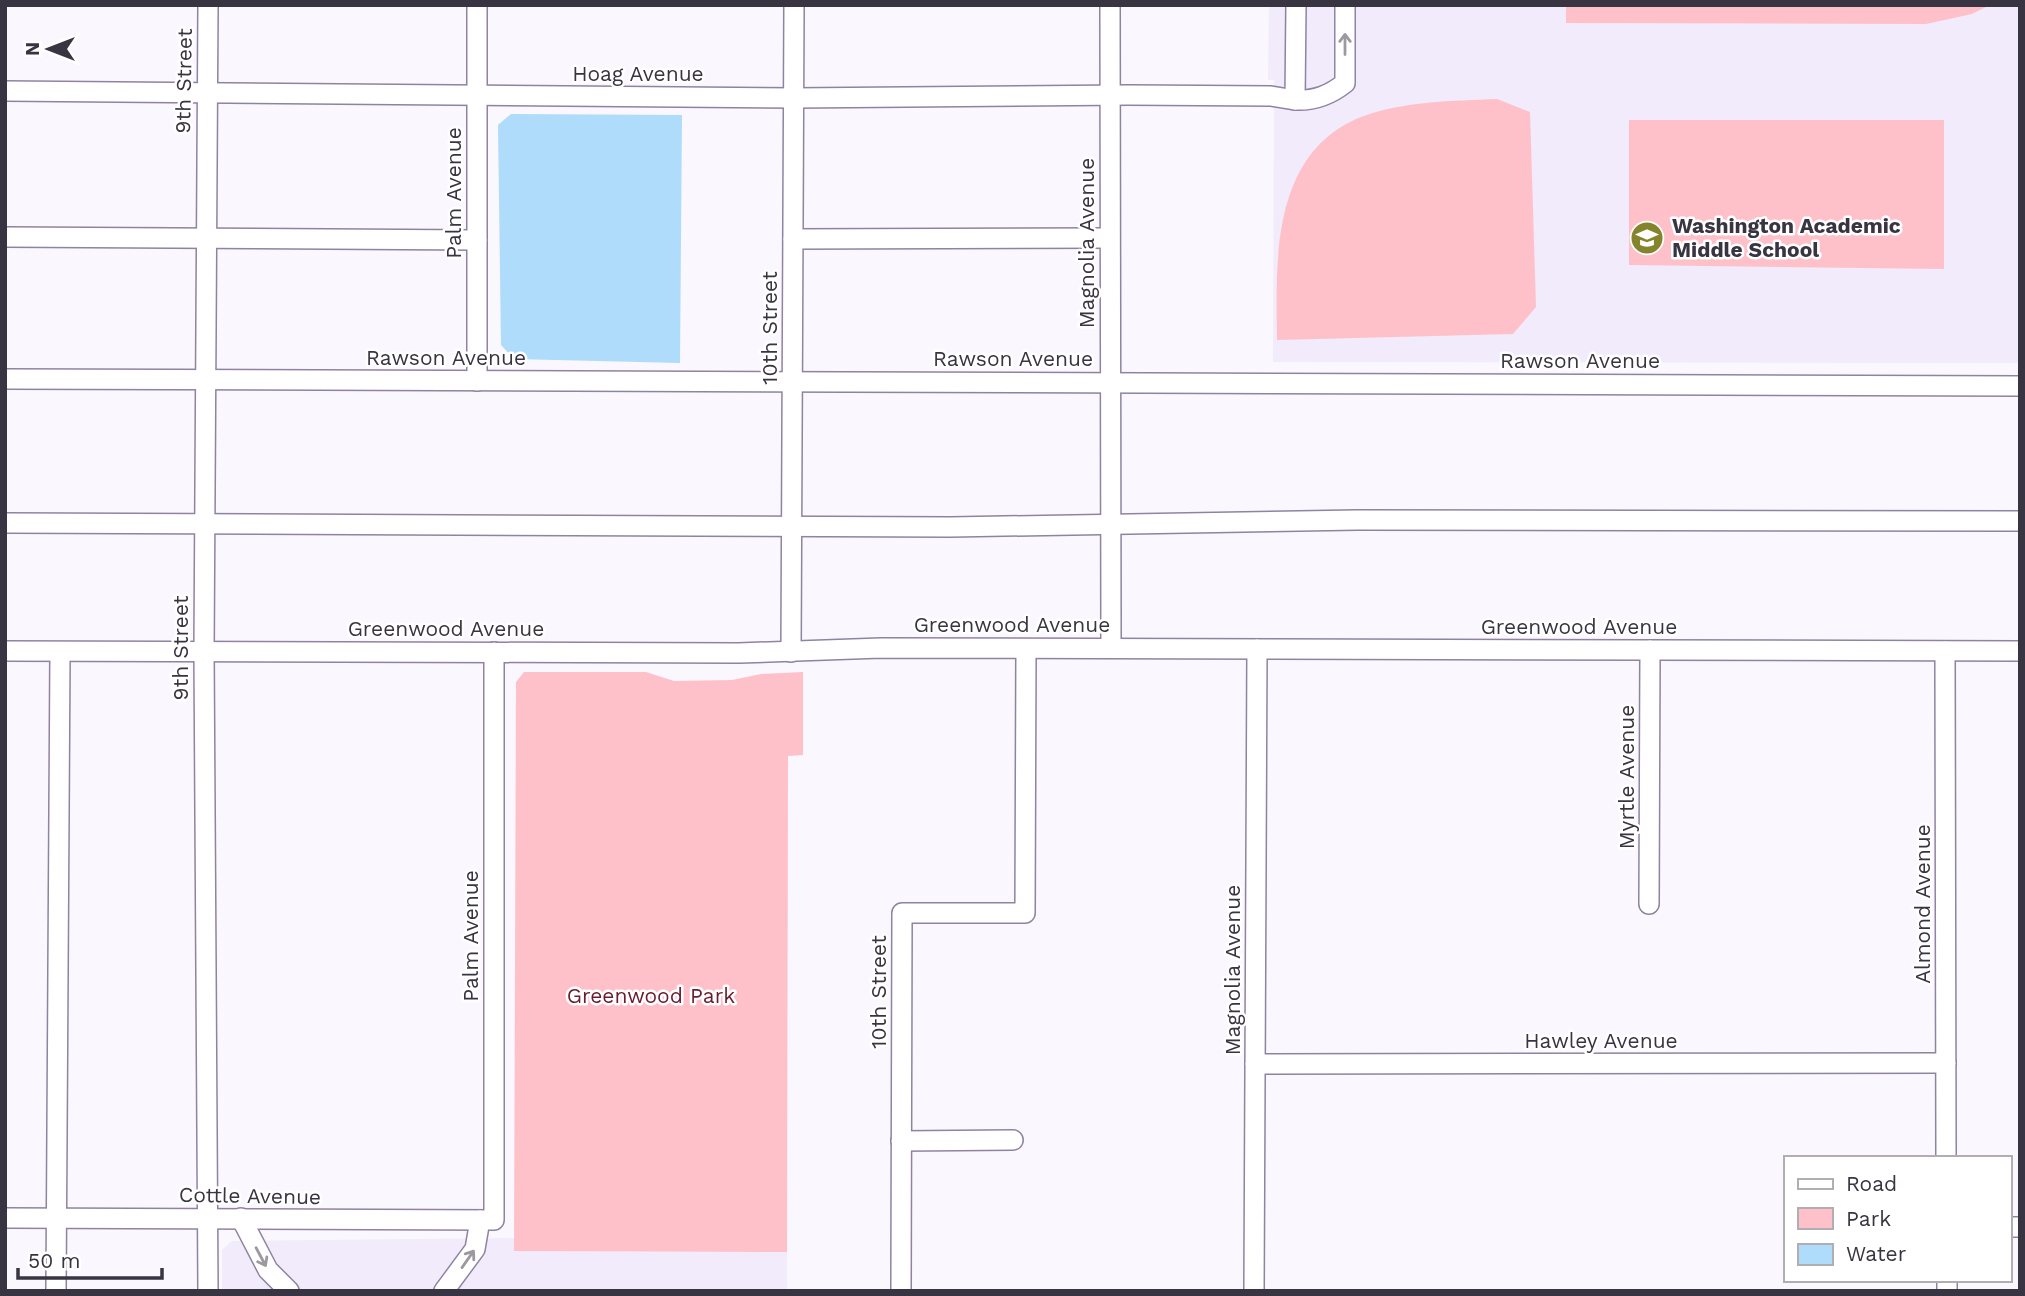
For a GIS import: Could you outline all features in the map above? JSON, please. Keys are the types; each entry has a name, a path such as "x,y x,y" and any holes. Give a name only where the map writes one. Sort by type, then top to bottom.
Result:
{"street":[{"name":"9th Street","path":"208,5 204,380 208,1283"},
{"name":"Palm Avenue","path":"477,5 477,381"},
{"name":"10th Street","path":"791,652 794,5"},
{"name":"Magnolia Avenue","path":"1110,5 1111,648"},
{"path":"1295,100 1296,5"},
{"name":"Hoag Avenue","path":"5,91 794,98 1271,96 1310,101 1334,92 1345,83 1345,5"},
{"path":"5,237 477,240"},
{"path":"793,239 1109,238"},
{"name":"Rawson Avenue","path":"5,379 2020,386"},
{"path":"5,523 951,527 1110,523 2020,522"},
{"name":"Greenwood Avenue","path":"5,651 791,652 881,648 1111,648 2020,651"},
{"name":"10th Street","path":"901,1291 902,913 1025,913 1026,649"},
{"name":"Magnolia Avenue","path":"1254,1291 1257,649"},
{"name":"Myrtle Avenue","path":"1649,904 1650,650"},
{"name":"Almond Avenue","path":"1945,651 1947,1156"},
{"path":"55,1291 60,652"},
{"name":"Palm Avenue","path":"444,1291 475,1249 487,1220 494,652"},
{"name":"Hawley Avenue","path":"1255,1064 1946,1063"},
{"path":"901,1140 1013,1140"},
{"name":"Cottle Avenue","path":"5,1218 487,1220"},
{"path":"241,1218 268,1270 289,1291"},
{"path":"208,1283 226,1291"}],"shaded area":[{"name":"Washington Academic Middle School","path":"1269,5 2020,5 2020,363 1273,362 1274,80 1268,80"},
{"path":"514,1238 514,1251 787,1252 787,1291 222,1291 222,1250 232,1241"}],"green space":[{"path":"1566,5 1990,5 1972,14 1926,24 1566,23"},
{"path":"1497,99 1530,112 1536,307 1513,334 1277,340 1279,244 1285,212 1295,182 1310,156 1332,134 1361,117 1377,112 1428,103"},
{"path":"1629,120 1944,120 1944,269 1629,265"},
{"name":"Greenwood Park","path":"524,672 646,672 674,681 732,680 761,674 803,672 803,755 788,756 787,1252 514,1251 516,682"}],"water":[{"path":"511,114 682,115 680,363 514,359 501,345 498,125"}],"place":[{"name":"Washington Academic Middle School","path":"1647,238"}]}
